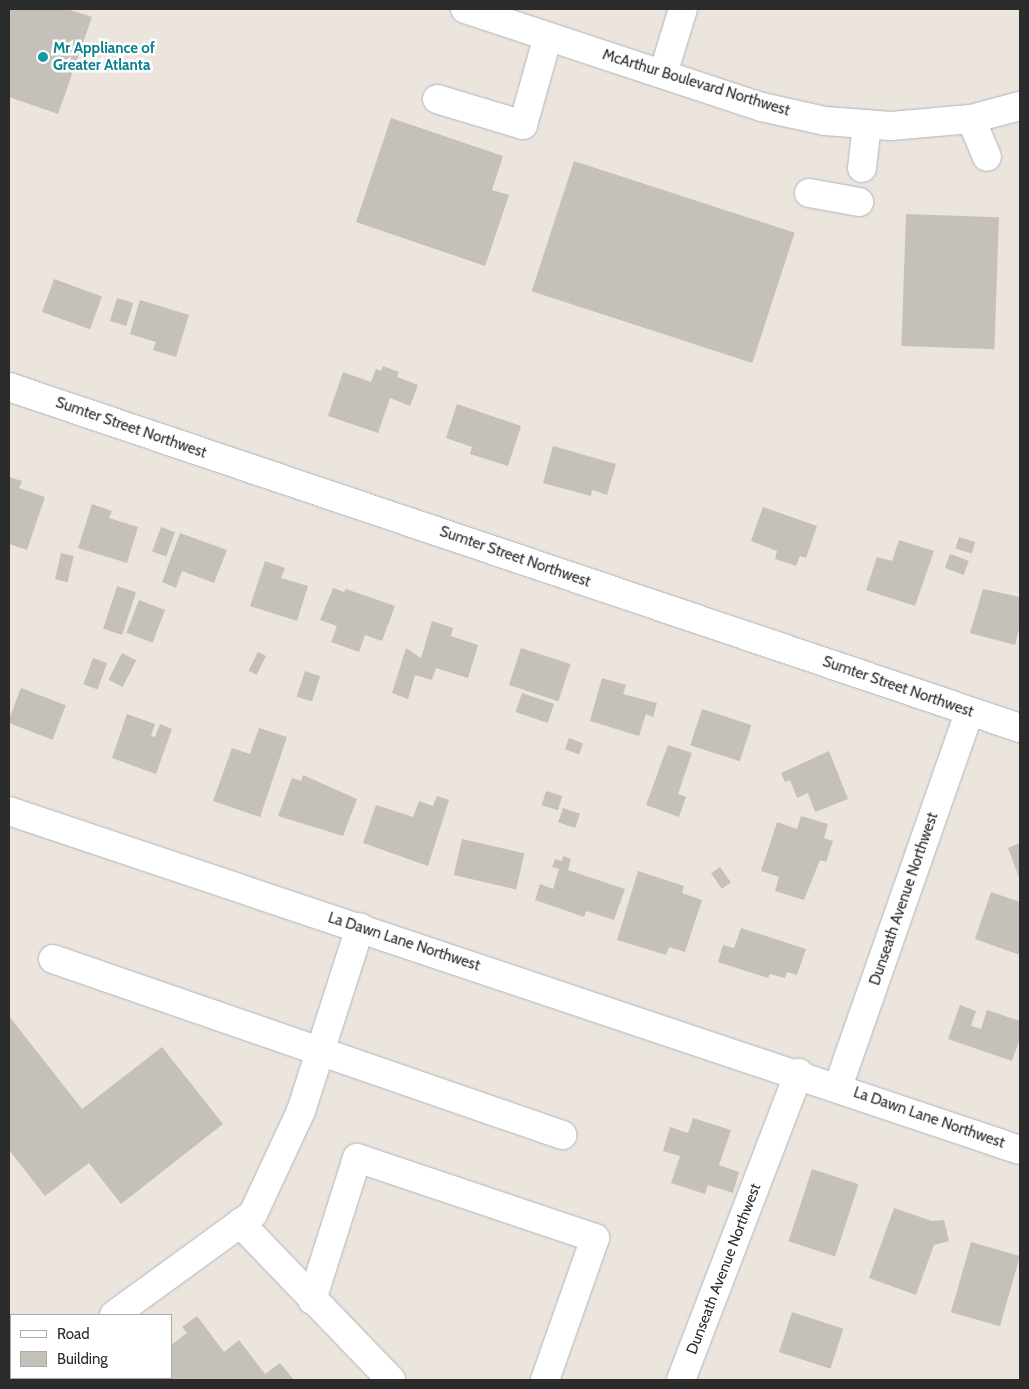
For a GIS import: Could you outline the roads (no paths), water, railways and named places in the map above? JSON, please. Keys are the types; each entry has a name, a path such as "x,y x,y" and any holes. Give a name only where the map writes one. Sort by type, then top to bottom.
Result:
{"street":[{"name":"McArthur Boulevard Northwest","path":"465,9 762,107 825,121 891,126 971,119 1020,106"},
{"path":"663,74 683,9"},
{"path":"437,99 523,125 548,36"},
{"path":"971,119 987,157"},
{"path":"862,168 867,124"},
{"path":"809,193 859,202"},
{"name":"Sumter Street Northwest","path":"9,387 1020,728"},
{"name":"Dunseath Avenue Northwest","path":"838,1087 970,711"},
{"name":"La Dawn Lane Northwest","path":"9,811 799,1073 1020,1150"},
{"path":"115,1314 253,1214 301,1111 360,927"},
{"path":"53,959 562,1135"},
{"name":"Dunseath Avenue Northwest","path":"682,1380 799,1073"},
{"path":"312,1300 357,1158 595,1238 545,1380"},
{"path":"240,1223 391,1380"}],"place":[{"name":"Mr Appliance of Greater Atlanta","path":"43,57"}]}
